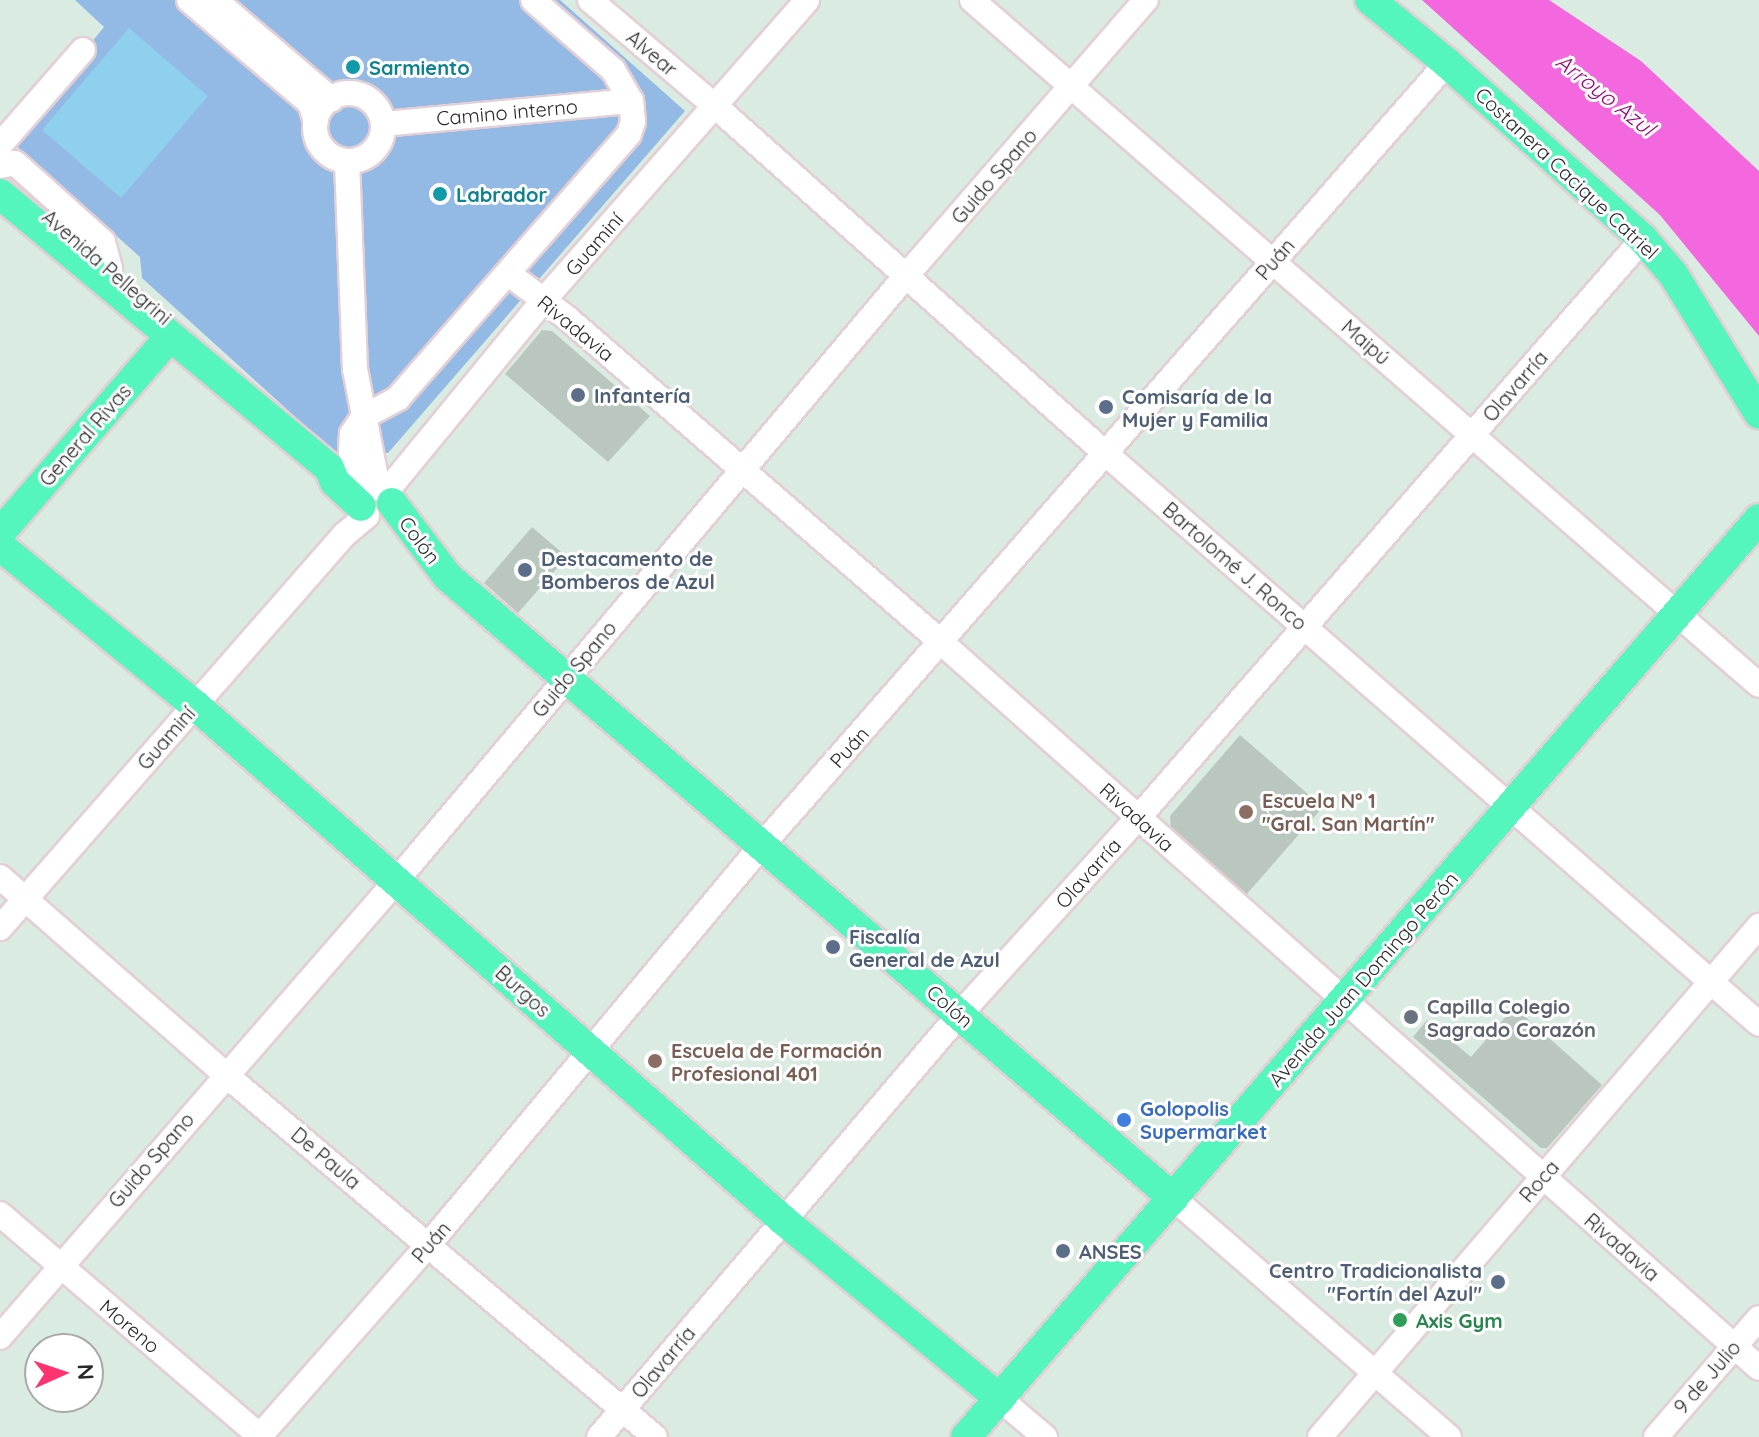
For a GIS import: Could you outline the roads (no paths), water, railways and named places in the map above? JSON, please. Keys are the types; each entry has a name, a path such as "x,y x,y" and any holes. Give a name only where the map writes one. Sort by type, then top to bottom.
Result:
{"main road":[{"name":"Costanera Cacique Catriel","path":"1370,0 1447,63 1643,239 1673,274 1759,414"},
{"name":"Avenida Pellegrini","path":"0,175 197,346 208,364"},
{"name":"Avenida Pellegrini","path":"0,194 191,356 208,364 329,468 343,472 376,500"},
{"name":"General Rivas","path":"0,533 170,337"},
{"name":"Colón","path":"376,500 448,577 1173,1198"},
{"name":"Avenida Juan Domingo Perón","path":"966,1437 1759,519"},
{"name":"Burgos","path":"0,546 195,705 783,1220 1000,1399"}],"street":[{"path":"189,0 310,103 316,132 326,152 347,161 362,158 375,148 383,124 376,105 359,94 340,94 331,99 316,121"},
{"path":"215,0 331,99"},
{"path":"363,417 398,398 629,134 633,122 631,101 613,70 533,0"},
{"name":"Alvear","path":"590,0 714,105"},
{"name":"Guaminí","path":"0,928 376,500 543,301 807,0"},
{"name":"Maipú","path":"972,0 1759,685"},
{"name":"Guido Spano","path":"0,1337 59,1265 397,880 905,277 1146,0"},
{"path":"0,145 83,50"},
{"name":"Puán","path":"260,1437 430,1243 763,844 1447,63"},
{"name":"Camino interno","path":"383,124 631,101"},
{"name":"Bartolomé J. Ronco","path":"714,105 1105,453 1759,1024"},
{"path":"347,161 355,369 363,417 371,437 376,500"},
{"path":"0,166 15,163 103,242 110,269"},
{"name":"Olavarría","path":"599,1437 960,1014 1138,818 1303,625 1643,239"},
{"name":"Rivadavia","path":"509,274 942,643 1759,1368"},
{"name":"De Paula","path":"0,877 226,1075 430,1243 655,1437"},
{"name":"Roca","path":"1320,1437 1759,926"},
{"name":"Colón","path":"1173,1198 1449,1437"},
{"name":"Moreno","path":"0,1214 260,1437"},
{"name":"9 de Julio","path":"1656,1437 1759,1318"},
{"name":"Burgos","path":"1000,1399 1045,1437"}],"water":[{"name":"Arroyo Azul","path":"1422,0 1549,0 1641,61 1759,171 1759,336 1660,215"}],"place":[{"name":"Sarmiento","path":"353,67"},
{"name":"Labrador","path":"440,194"},
{"name":"Infantería","path":"578,395"},
{"name":"Comisaría de la Mujer y Familia","path":"1106,407"},
{"name":"Destacamento de Bomberos de Azul","path":"525,570"},
{"name":"Escuela Nº 1 \"Gral. San Martín\"","path":"1246,812"},
{"name":"Fiscalía General de Azul","path":"833,947"},
{"name":"Capilla Colegio Sagrado Corazón","path":"1411,1017"},
{"name":"Escuela de Formación Profesional 401","path":"655,1061"},
{"name":"Golopolis Supermarket","path":"1124,1120"},
{"name":"ANSES","path":"1063,1251"},
{"name":"Centro Tradicionalista \"Fortín del Azul\"","path":"1498,1282"},
{"name":"Axis Gym","path":"1400,1320"}]}
